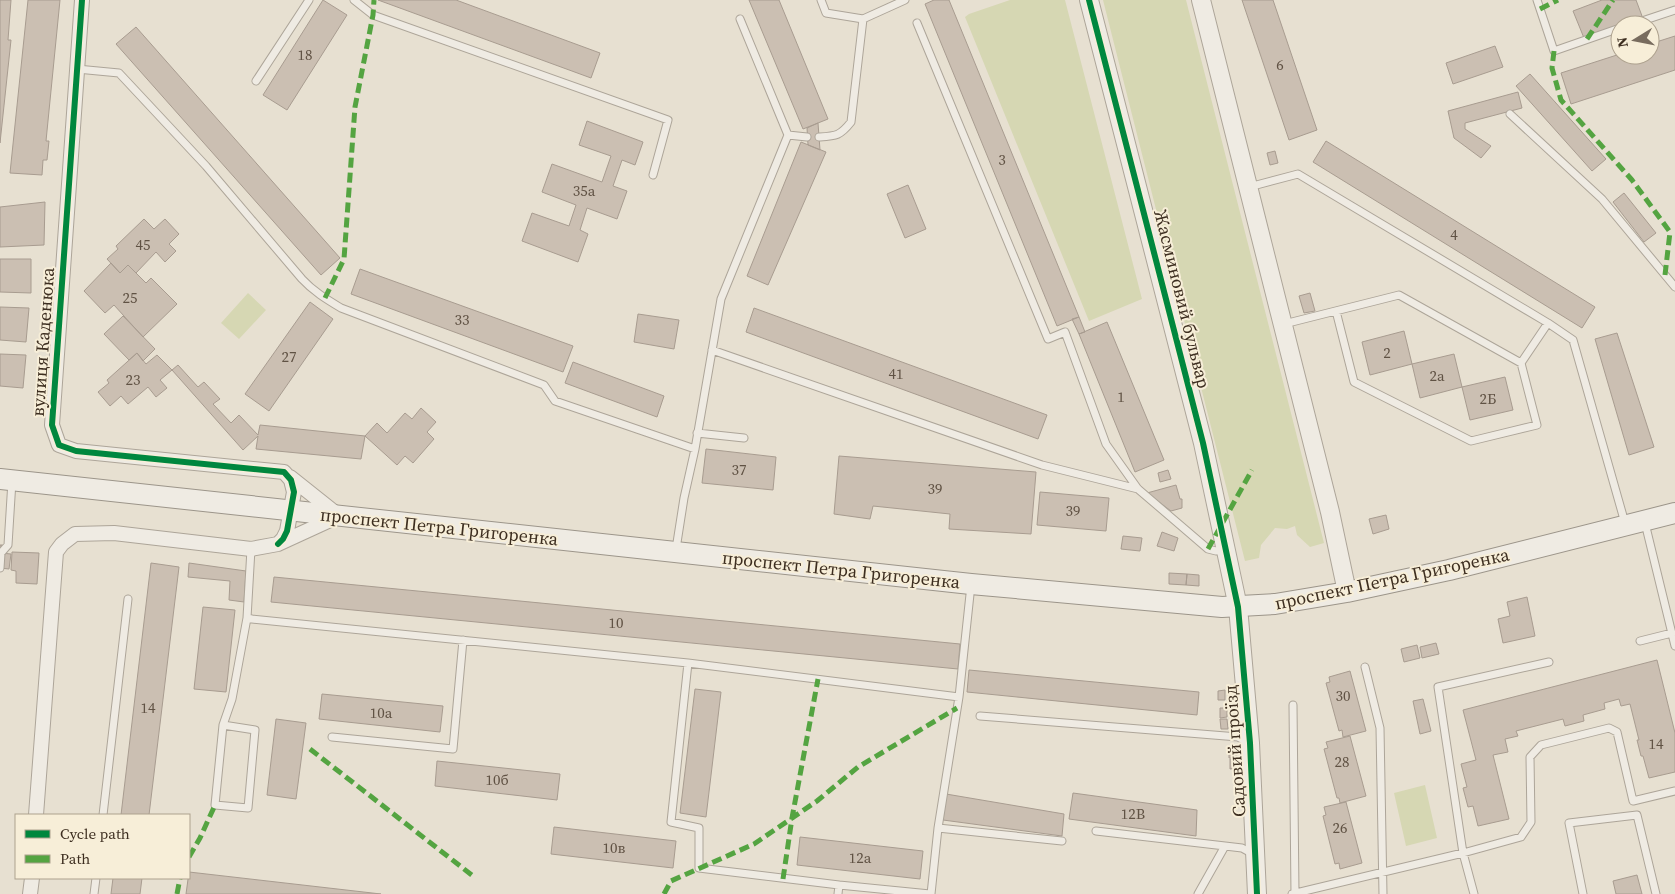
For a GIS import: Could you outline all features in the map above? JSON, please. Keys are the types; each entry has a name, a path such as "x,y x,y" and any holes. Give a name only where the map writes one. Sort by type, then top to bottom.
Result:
{"main road":[{"name":"проспект Петра Григоренка","path":"6,480 971,584 1029,586 1180,604 1238,607 1275,604 1347,592 1449,570 1675,513"}],"street":[{"name":"вулиця Каденюка","path":"82,0 52,425 58,445 76,451 284,472"},
{"name":"Жасминовий бульвар","path":"1089,0 1203,443 1238,607"},
{"path":"1201,0 1333,524 1347,592"},
{"path":"278,544 287,531 294,492 292,480 284,472"},
{"path":"36,814 56,552 62,544 75,534 114,533 251,549 278,544 338,516 284,472"},
{"name":"Садовий проїзд","path":"1238,607 1250,744 1257,894"},
{"path":"30,894 32,879"}],"lane":[{"path":"256,81 309,0"},
{"path":"354,0 373,16 668,120 653,175"},
{"path":"821,0 826,13 863,19 905,0"},
{"path":"1537,0 1554,51 1610,31"},
{"path":"1660,15 1675,10"},
{"path":"675,552 721,299 788,135 740,19"},
{"path":"819,136 834,136 843,132 851,122 863,19"},
{"path":"917,23 1048,339 1065,332 1106,444 1138,489 1208,549 1226,550"},
{"path":"77,70 119,73 206,166 313,290 341,308 544,385 555,401 695,449"},
{"path":"1510,114 1602,199 1675,287"},
{"path":"788,135 807,136"},
{"path":"1247,188 1298,174 1548,323 1573,340 1625,526"},
{"path":"1282,324 1399,295 1521,363 1537,425 1472,441 1354,382 1336,311"},
{"path":"1521,363 1548,323"},
{"path":"712,350 1042,465 1138,489"},
{"path":"697,433 744,438"},
{"path":"0,568 1,553 8,545 6,480"},
{"path":"1645,521 1675,646"},
{"path":"223,725 255,730 248,808 215,806 223,725 232,699 247,618 251,549"},
{"path":"688,663 671,822 699,828 699,868 930,894 938,828 959,697 971,584"},
{"path":"103,814 128,599"},
{"path":"247,618 688,663 959,697"},
{"path":"1640,641 1672,633"},
{"path":"332,737 453,750 463,640"},
{"path":"1474,894 1463,853 1438,688 1549,662"},
{"path":"1365,667 1380,728 1383,894"},
{"path":"1293,705 1294,894 1521,837 1531,822 1530,757 1541,745 1609,728 1617,732 1633,801 1675,791"},
{"path":"980,716 1238,737 1250,744"},
{"path":"1582,894 1570,823 1637,815 1656,894"},
{"path":"938,828 1062,841"},
{"path":"1096,831 1242,848 1255,855"},
{"path":"1198,894 1225,846"},
{"path":"94,894 96,879"},
{"path":"838,894 839,885"}],"green space":[{"path":"1010,0 1065,0 1142,299 1089,321 965,17"},
{"path":"1103,0 1186,0 1324,543 1310,547 1297,535 1295,526 1287,529 1275,528 1261,545 1259,558 1245,561"},
{"path":"248,293 266,310 239,339 221,323"},
{"path":"1425,785 1437,838 1406,846 1394,793"}],"building":[{"path":"0,0 11,0 8,40 11,40 0,143"},
{"path":"28,0 60,0 46,141 49,141 47,160 43,160 42,175 10,173"},
{"path":"323,0 347,15 287,110 263,95"},
{"path":"378,0 456,0 600,53 591,78"},
{"path":"749,0 779,0 828,119 803,129"},
{"path":"934,0 949,0 1079,317 1057,326 925,4"},
{"path":"1242,0 1273,0 1317,130 1289,140"},
{"path":"1602,0 1636,0 1642,15 1610,15 1610,28 1584,38 1573,11"},
{"path":"136,27 340,258 321,275 116,44"},
{"path":"1675,36 1675,70 1571,104 1561,73 1610,57 1610,65 1660,65 1660,41"},
{"path":"1495,46 1503,67 1453,84 1446,63"},
{"path":"1530,74 1606,159 1592,171 1516,86"},
{"path":"1518,92 1522,108 1465,123 1465,129 1491,146 1481,158 1454,138 1448,111"},
{"path":"587,121 643,142 635,165 622,160 613,186 627,191 617,219 587,208 580,230 588,234 578,262 522,241 532,213 569,226 576,205 542,192 552,164 602,182 611,156 579,145"},
{"path":"818,123 820,150 808,145 807,128"},
{"path":"1326,141 1595,307 1582,328 1313,162"},
{"path":"801,142 826,152 768,285 747,276"},
{"path":"1275,151 1278,163 1270,165 1267,153"},
{"path":"908,185 926,229 905,238 887,194"},
{"path":"1624,193 1656,233 1644,242 1613,202"},
{"path":"45,202 44,245 0,247 0,207"},
{"path":"144,219 154,229 165,219 179,234 169,244 176,251 165,262 156,252 136,273 128,265 120,273 107,259 118,249 116,246"},
{"path":"0,259 31,259 31,293 0,292"},
{"path":"111,263 120,273 128,265 146,283 151,278 177,304 143,337 114,305 105,313 84,291"},
{"path":"360,269 573,346 563,372 351,294"},
{"path":"1310,293 1315,311 1304,313 1299,296"},
{"path":"310,302 333,319 269,411 245,394"},
{"path":"0,307 29,308 26,342 0,340"},
{"path":"754,308 1047,415 1038,439 746,332"},
{"path":"638,314 679,320 674,349 634,342"},
{"path":"123,316 155,349 143,361 137,353 129,360 104,334"},
{"path":"1079,317 1085,332 1079,334 1072,319"},
{"path":"1107,322 1164,460 1135,472 1079,334"},
{"path":"1404,331 1412,364 1370,375 1362,342"},
{"path":"1617,333 1654,447 1629,455 1595,339"},
{"path":"137,353 146,364 157,355 172,370 160,380 167,388 156,397 148,387 128,404 121,396 110,406 98,392 109,383 107,380"},
{"path":"0,354 26,355 23,388 0,386"},
{"path":"1454,354 1462,387 1420,398 1412,364"},
{"path":"573,362 664,396 657,417 565,383"},
{"path":"178,365 198,387 204,382 220,399 213,404 231,423 239,415 258,435 260,425 365,436 361,459 256,449 258,436 243,450 172,370"},
{"path":"1505,377 1513,410 1470,420 1462,387"},
{"path":"421,408 436,422 427,432 434,439 413,463 405,456 397,465 365,436 377,423 387,433 405,413 412,419"},
{"path":"706,449 776,457 773,490 702,483"},
{"path":"839,456 1036,472 1031,534 949,529 950,514 873,506 870,519 834,514"},
{"path":"1168,470 1171,479 1160,482 1158,473"},
{"path":"1176,485 1180,499 1182,499 1182,508 1171,511 1147,493"},
{"path":"1040,492 1109,498 1106,531 1037,525"},
{"path":"1386,515 1389,529 1373,534 1369,519"},
{"path":"1162,532 1178,538 1174,551 1157,546"},
{"path":"1123,536 1142,538 1140,551 1121,549"},
{"path":"0,545 2,545 1,553 11,554 9,569 0,568"},
{"path":"12,552 39,553 37,584 16,583 16,571 11,570"},
{"path":"151,563 179,567 149,814 121,814"},
{"path":"189,563 246,571 244,602 229,600 230,581 188,577"},
{"path":"1169,573 1187,574 1186,585 1169,584"},
{"path":"1187,574 1199,575 1199,586 1186,585"},
{"path":"274,577 960,644 958,669 271,602"},
{"path":"1527,597 1535,636 1503,643 1498,619 1510,616 1507,602"},
{"path":"203,607 235,610 226,692 194,689"},
{"path":"1436,643 1439,654 1422,658 1420,647"},
{"path":"1417,645 1420,658 1404,662 1401,649"},
{"path":"1657,660 1675,733 1675,772 1649,778 1643,756 1641,756 1630,704 1621,706 1619,699 1604,703 1605,709 1583,715 1584,721 1565,726 1563,719 1516,731 1518,736 1505,739 1508,752 1493,755 1509,819 1478,826 1473,806 1468,807 1463,788 1467,787 1461,764 1476,760 1463,710"},
{"path":"969,670 1199,692 1197,715 967,692"},
{"path":"1350,671 1366,731 1343,737 1342,730 1339,731 1326,683 1330,682 1329,677"},
{"path":"695,689 721,692 706,817 680,813"},
{"path":"1225,690 1225,700 1218,700 1218,691"},
{"path":"322,694 443,706 440,732 319,719"},
{"path":"1423,699 1431,731 1420,734 1413,701"},
{"path":"1220,708 1227,708 1227,717 1220,718"},
{"path":"276,719 306,723 296,799 267,795"},
{"path":"1220,719 1227,719 1228,729 1221,729"},
{"path":"1350,736 1366,796 1340,803 1324,749 1328,748 1326,742"},
{"path":"1229,748 1236,748 1237,758 1229,758"},
{"path":"1230,759 1237,759 1237,768 1230,769"},
{"path":"437,761 560,774 557,800 435,786"},
{"path":"1073,793 1197,810 1196,836 1069,819"},
{"path":"946,794 1064,814 1062,836 943,820"},
{"path":"1346,802 1362,863 1340,869 1339,863 1335,864 1323,816 1326,815 1324,807"},
{"path":"554,827 676,841 673,868 551,854"},
{"path":"800,837 923,851 920,879 797,865"},
{"path":"190,872 381,894 186,894"},
{"path":"1637,875 1642,894 1616,894 1613,881"},
{"path":"113,879 142,879 140,894 111,894"}],"marked path":[{"path":"325,298 344,259 355,107 373,15 374,0"},
{"path":"1540,9 1558,0"},
{"path":"1587,39 1613,0"},
{"path":"1554,51 1552,68 1561,100 1632,180 1670,232 1665,275"},
{"path":"1208,549 1252,470"},
{"path":"783,879 792,818 818,679"},
{"path":"664,894 671,881 754,844 817,801 858,767 957,708"},
{"path":"310,749 473,876"},
{"path":"190,855 215,805"},
{"path":"177,894 180,879"}],"cycle path":[{"path":"82,0 52,425 59,445 76,451 284,472 291,480 294,492 287,531 278,544"},
{"path":"1089,0 1203,443 1238,607 1250,743 1257,894"}]}
